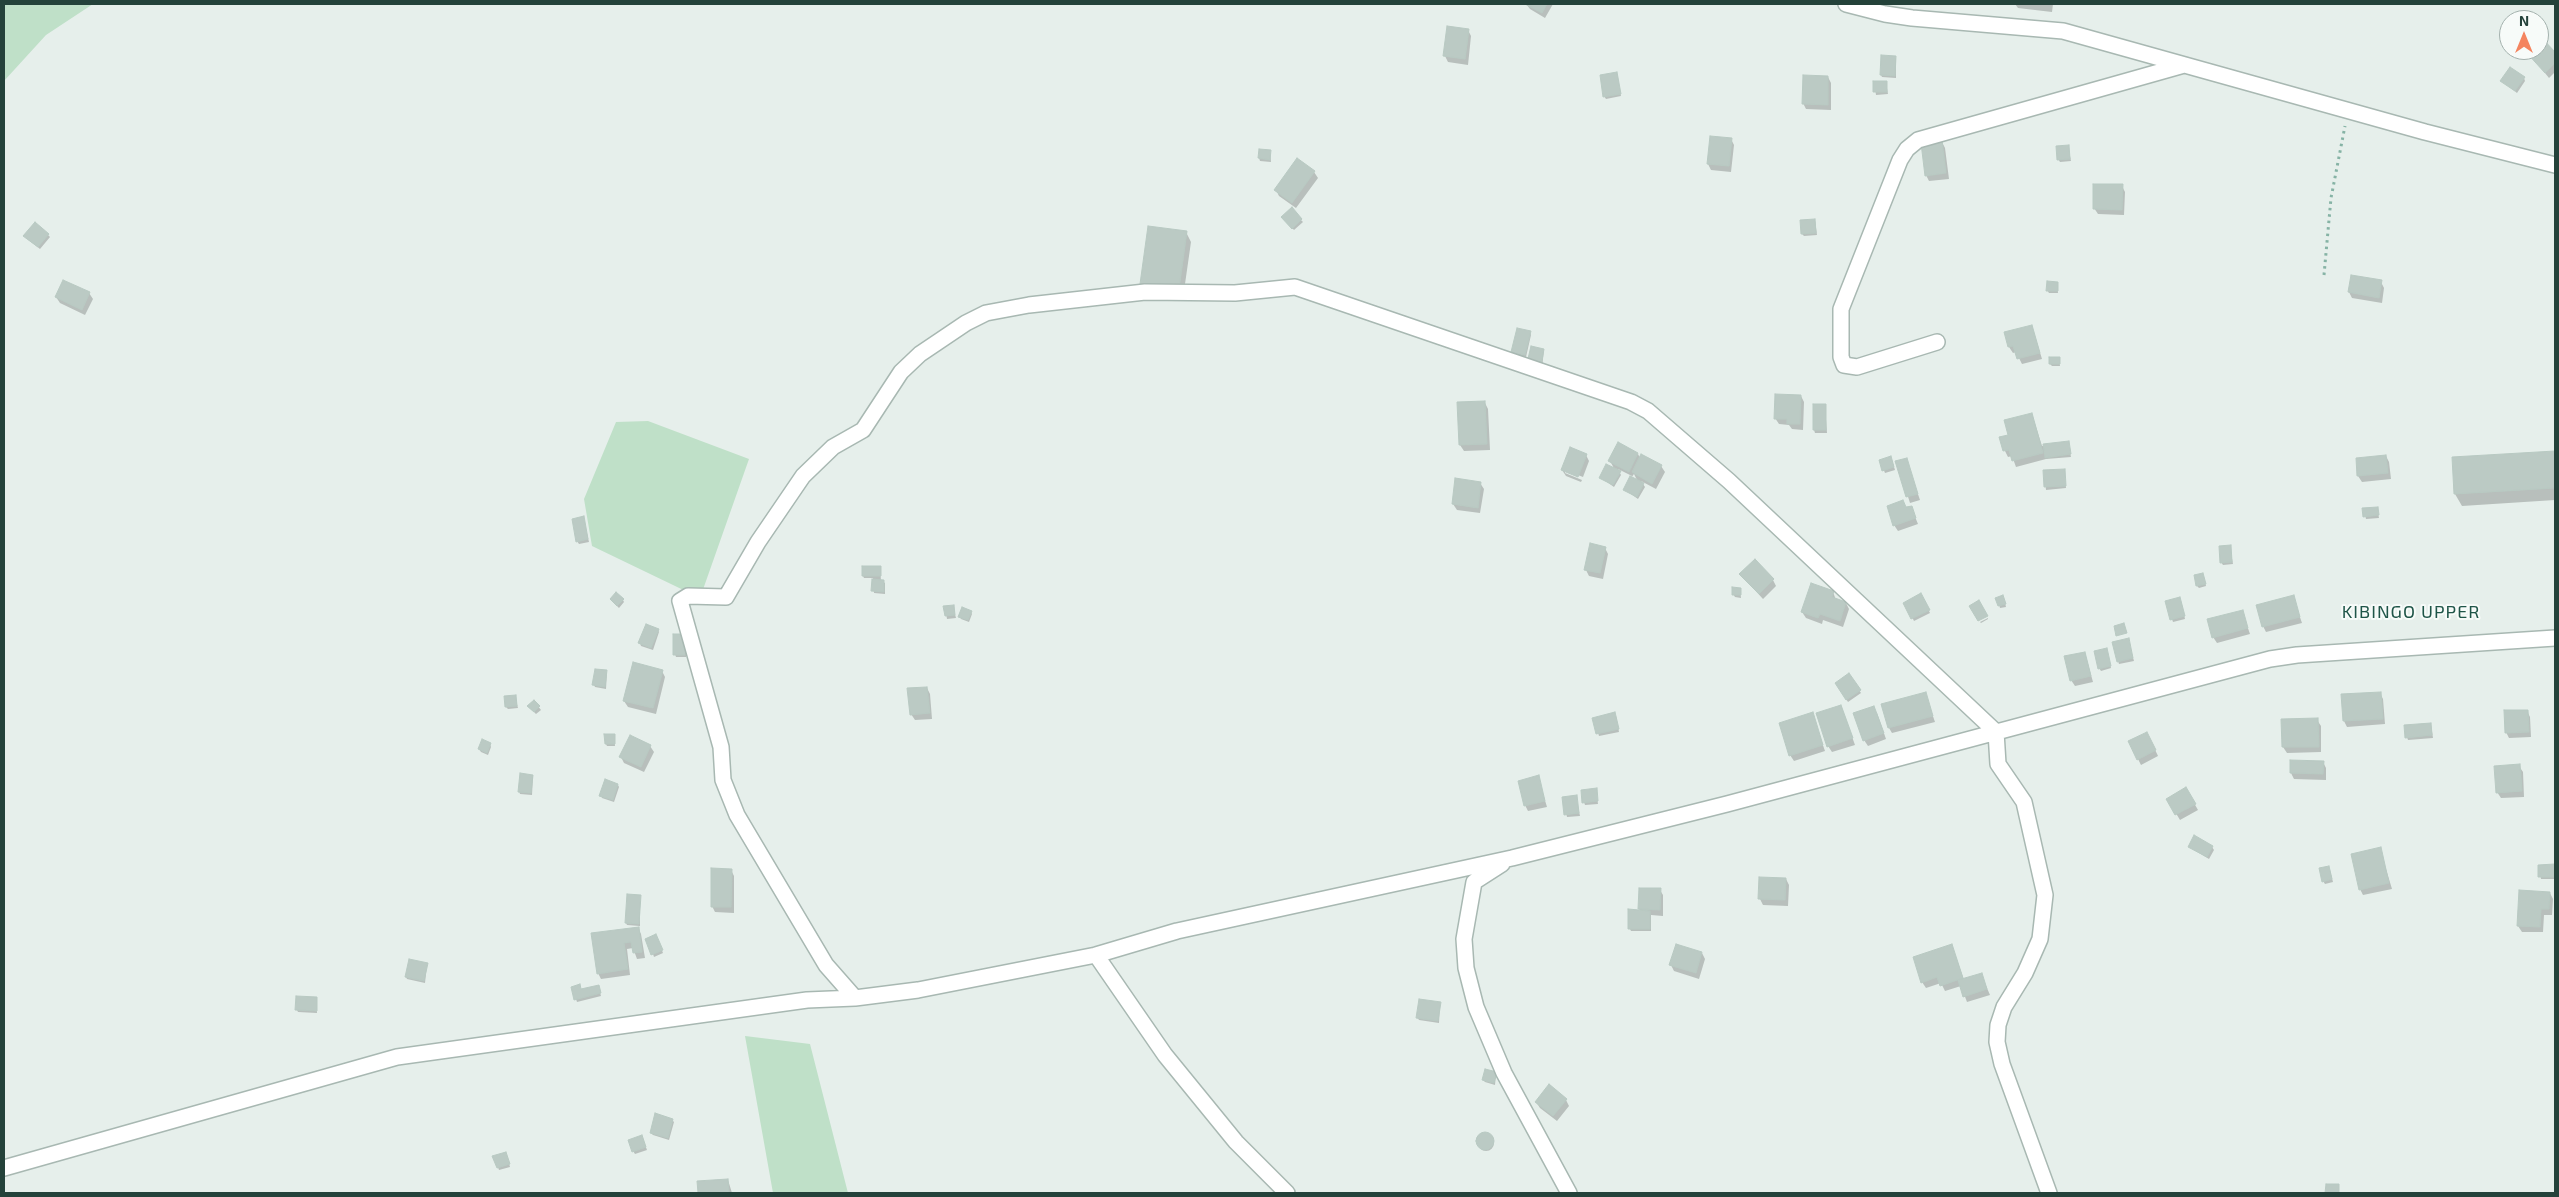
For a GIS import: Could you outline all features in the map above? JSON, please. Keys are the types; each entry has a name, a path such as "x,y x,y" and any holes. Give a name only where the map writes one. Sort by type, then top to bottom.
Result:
{"street":[{"path":"1846,4 1885,14 1912,18 2063,31 2555,165"},
{"path":"1938,342 1858,367 1844,365 1841,357 1841,309 1900,160 1907,150 1918,140 2186,64"},
{"path":"855,998 826,965 737,815 723,780 721,747 680,601 688,596 726,597 758,542 803,476 833,447 863,430 901,372 920,354 966,323 986,313 1029,305 1145,292 1235,294 1295,287 1631,402 1648,411 1729,481 1996,732 1998,764 2024,802 2045,895 2040,939 2025,973 2004,1007 1998,1026 1996,1042 2049,1193"},
{"path":"4,1168 396,1057 807,1000 855,998 976,980 1096,955 1177,931 1512,858 2270,659 2298,655 2555,638"},
{"path":"1512,858 1474,882 1464,939 1466,968 1476,1007 1504,1073 1569,1193"},
{"path":"1096,955 1165,1055 1236,1142 1287,1193"}],"path":[{"path":"2324,275 2331,198 2348,110"}],"green space":[{"path":"4,4 93,4 46,35 4,81"},
{"path":"648,421 749,459 700,598 592,546 584,499 616,422"},
{"path":"745,1036 810,1044 848,1193 773,1193"}],"building":[{"path":"1525,4 1547,4 1542,13"},
{"path":"1447,26 1469,29 1465,59 1443,56"},
{"path":"2549,46 2555,52 2555,63 2545,73 2533,60 2549,60"},
{"path":"1881,55 1896,56 1895,76 1880,75"},
{"path":"2510,67 2525,77 2515,91 2500,81"},
{"path":"1617,72 1621,94 1603,97 1600,75"},
{"path":"1803,75 1828,76 1828,105 1802,104"},
{"path":"1873,81 1887,81 1887,92 1873,92"},
{"path":"1710,136 1732,138 1729,166 1707,164"},
{"path":"1942,140 1946,173 1925,176 1921,143"},
{"path":"2069,145 2070,159 2057,160 2056,146"},
{"path":"1259,149 1271,150 1270,160 1258,158"},
{"path":"1297,158 1315,171 1292,203 1274,190"},
{"path":"2093,184 2123,184 2122,210 2093,209"},
{"path":"1292,207 1302,219 1292,229 1281,217"},
{"path":"1815,219 1816,233 1801,234 1800,220"},
{"path":"35,222 49,234 38,247 23,236"},
{"path":"1148,226 1187,231 1179,289 1140,284"},
{"path":"2351,275 2382,280 2379,298 2348,292"},
{"path":"63,280 90,292 82,310 55,297"},
{"path":"2047,281 2058,282 2058,291 2046,291"},
{"path":"2032,325 2040,353 2017,359 2013,346 2008,347 2004,332"},
{"path":"1517,328 1531,331 1525,355 1511,352"},
{"path":"1531,346 1544,349 1541,366 1527,363"},
{"path":"2049,357 2060,357 2060,364 2049,364"},
{"path":"1775,394 1801,395 1800,424 1787,424 1787,419 1774,419"},
{"path":"1485,401 1487,444 1459,445 1457,402"},
{"path":"1813,404 1826,404 1826,430 1813,430"},
{"path":"2032,413 2043,453 2012,461 2009,450 2003,451 1999,437 2008,435 2004,420"},
{"path":"2069,441 2071,454 2045,458 2043,444"},
{"path":"1618,442 1638,453 1629,472 1608,461"},
{"path":"1570,447 1587,454 1578,477 1561,470"},
{"path":"2555,451 2555,488 2454,494 2452,457"},
{"path":"1641,454 1662,465 1652,484 1632,472"},
{"path":"2386,455 2388,473 2357,476 2356,458"},
{"path":"1891,456 1894,467 1882,471 1879,460"},
{"path":"1907,458 1918,494 1906,497 1895,461"},
{"path":"1606,464 1621,471 1613,485 1599,478"},
{"path":"2065,469 2066,486 2044,487 2043,470"},
{"path":"1630,476 1644,483 1637,497 1623,490"},
{"path":"1455,478 1481,482 1478,508 1452,504"},
{"path":"1903,500 1906,507 1912,506 1916,518 1893,526 1887,506"},
{"path":"2378,507 2379,515 2363,517 2362,508"},
{"path":"584,516 588,539 576,542 572,519"},
{"path":"1590,543 1606,547 1600,573 1584,570"},
{"path":"2231,545 2232,562 2220,563 2219,546"},
{"path":"1755,559 1774,579 1759,594 1739,574"},
{"path":"862,566 881,566 881,576 862,576"},
{"path":"2203,573 2206,584 2196,586 2194,575"},
{"path":"872,579 884,580 884,592 871,591"},
{"path":"1811,583 1834,591 1832,597 1846,602 1840,621 1820,614 1818,618 1801,612"},
{"path":"1732,587 1741,588 1741,595 1732,595"},
{"path":"616,592 624,599 617,606 610,599"},
{"path":"1921,593 1930,610 1911,619 1903,603"},
{"path":"2003,595 2006,604 1998,606 1995,598"},
{"path":"2294,595 2300,617 2262,627 2256,605"},
{"path":"2180,597 2185,616 2170,620 2165,601"},
{"path":"1979,600 1988,616 1978,621 1969,606"},
{"path":"954,605 955,615 945,616 943,606"},
{"path":"962,607 972,611 968,620 958,617"},
{"path":"2243,610 2248,628 2212,638 2207,619"},
{"path":"2124,623 2127,633 2116,636 2114,626"},
{"path":"646,624 659,629 651,648 638,643"},
{"path":"673,634 685,634 685,655 673,655"},
{"path":"2129,638 2133,658 2117,662 2112,642"},
{"path":"2107,648 2111,666 2098,669 2094,651"},
{"path":"2085,652 2091,676 2070,681 2064,656"},
{"path":"633,662 663,670 653,708 623,701"},
{"path":"595,669 607,670 605,687 592,685"},
{"path":"1849,673 1861,690 1846,700 1835,683"},
{"path":"927,687 930,713 910,715 907,688"},
{"path":"1926,692 1933,716 1888,728 1881,704"},
{"path":"2381,692 2383,719 2343,721 2341,694"},
{"path":"516,695 517,706 505,707 504,696"},
{"path":"534,700 540,706 534,712 527,706"},
{"path":"1841,705 1853,738 1827,747 1816,713"},
{"path":"1874,706 1884,733 1863,741 1853,713"},
{"path":"2504,710 2528,710 2529,732 2505,733"},
{"path":"1615,712 1619,729 1596,734 1592,718"},
{"path":"1813,712 1823,745 1789,756 1779,723"},
{"path":"2318,718 2319,747 2282,747 2281,719"},
{"path":"2431,723 2432,735 2405,738 2404,725"},
{"path":"2147,732 2156,750 2137,760 2128,741"},
{"path":"604,734 615,734 615,744 605,744"},
{"path":"630,735 651,745 641,767 619,757"},
{"path":"482,739 491,743 487,753 478,749"},
{"path":"2290,760 2324,761 2323,774 2290,773"},
{"path":"2520,764 2522,791 2496,793 2494,766"},
{"path":"520,773 533,775 531,793 518,792"},
{"path":"1539,775 1545,801 1524,806 1518,781"},
{"path":"605,779 618,784 613,800 599,796"},
{"path":"2186,787 2196,804 2175,815 2166,799"},
{"path":"1597,788 1598,801 1582,803 1581,790"},
{"path":"1577,795 1579,813 1564,815 1562,797"},
{"path":"2194,835 2213,846 2207,857 2188,847"},
{"path":"2381,847 2389,883 2359,890 2351,854"},
{"path":"2555,864 2555,877 2538,877 2538,865"},
{"path":"2329,866 2332,879 2322,882 2319,868"},
{"path":"711,868 732,869 731,907 711,907"},
{"path":"1759,877 1786,878 1785,900 1758,899"},
{"path":"1639,888 1661,888 1660,910 1638,909"},
{"path":"2519,890 2550,892 2549,909 2541,909 2540,927 2517,926"},
{"path":"627,894 641,895 639,924 625,923"},
{"path":"1628,909 1650,911 1650,929 1628,929"},
{"path":"639,927 642,952 633,953 631,942 624,943 628,969 597,974 591,933"},
{"path":"656,934 663,950 651,955 645,939"},
{"path":"1676,944 1702,952 1696,973 1669,965"},
{"path":"1952,944 1963,978 1940,986 1937,977 1921,983 1913,957"},
{"path":"409,959 428,963 424,981 405,977"},
{"path":"1982,973 1987,989 1963,997 1958,980"},
{"path":"580,984 581,989 599,985 601,993 574,1000 571,987"},
{"path":"296,996 317,997 317,1011 295,1010"},
{"path":"1419,999 1441,1002 1438,1021 1416,1018"},
{"path":"1485,1069 1497,1072 1494,1083 1482,1080"},
{"path":"1549,1084 1567,1099 1553,1116 1535,1102"},
{"path":"655,1113 673,1119 668,1138 650,1133"},
{"path":"1485,1132 1491,1135 1494,1141 1491,1147 1485,1150 1479,1147 1476,1141 1479,1135"},
{"path":"642,1135 646,1147 632,1152 628,1140"},
{"path":"506,1152 510,1164 497,1168 492,1156"},
{"path":"728,1179 729,1193 698,1193 697,1181"},
{"path":"2326,1184 2339,1184 2339,1193 2325,1193"}],"district":[{"name":"KIBINGO UPPER","path":"2411,612"}]}
